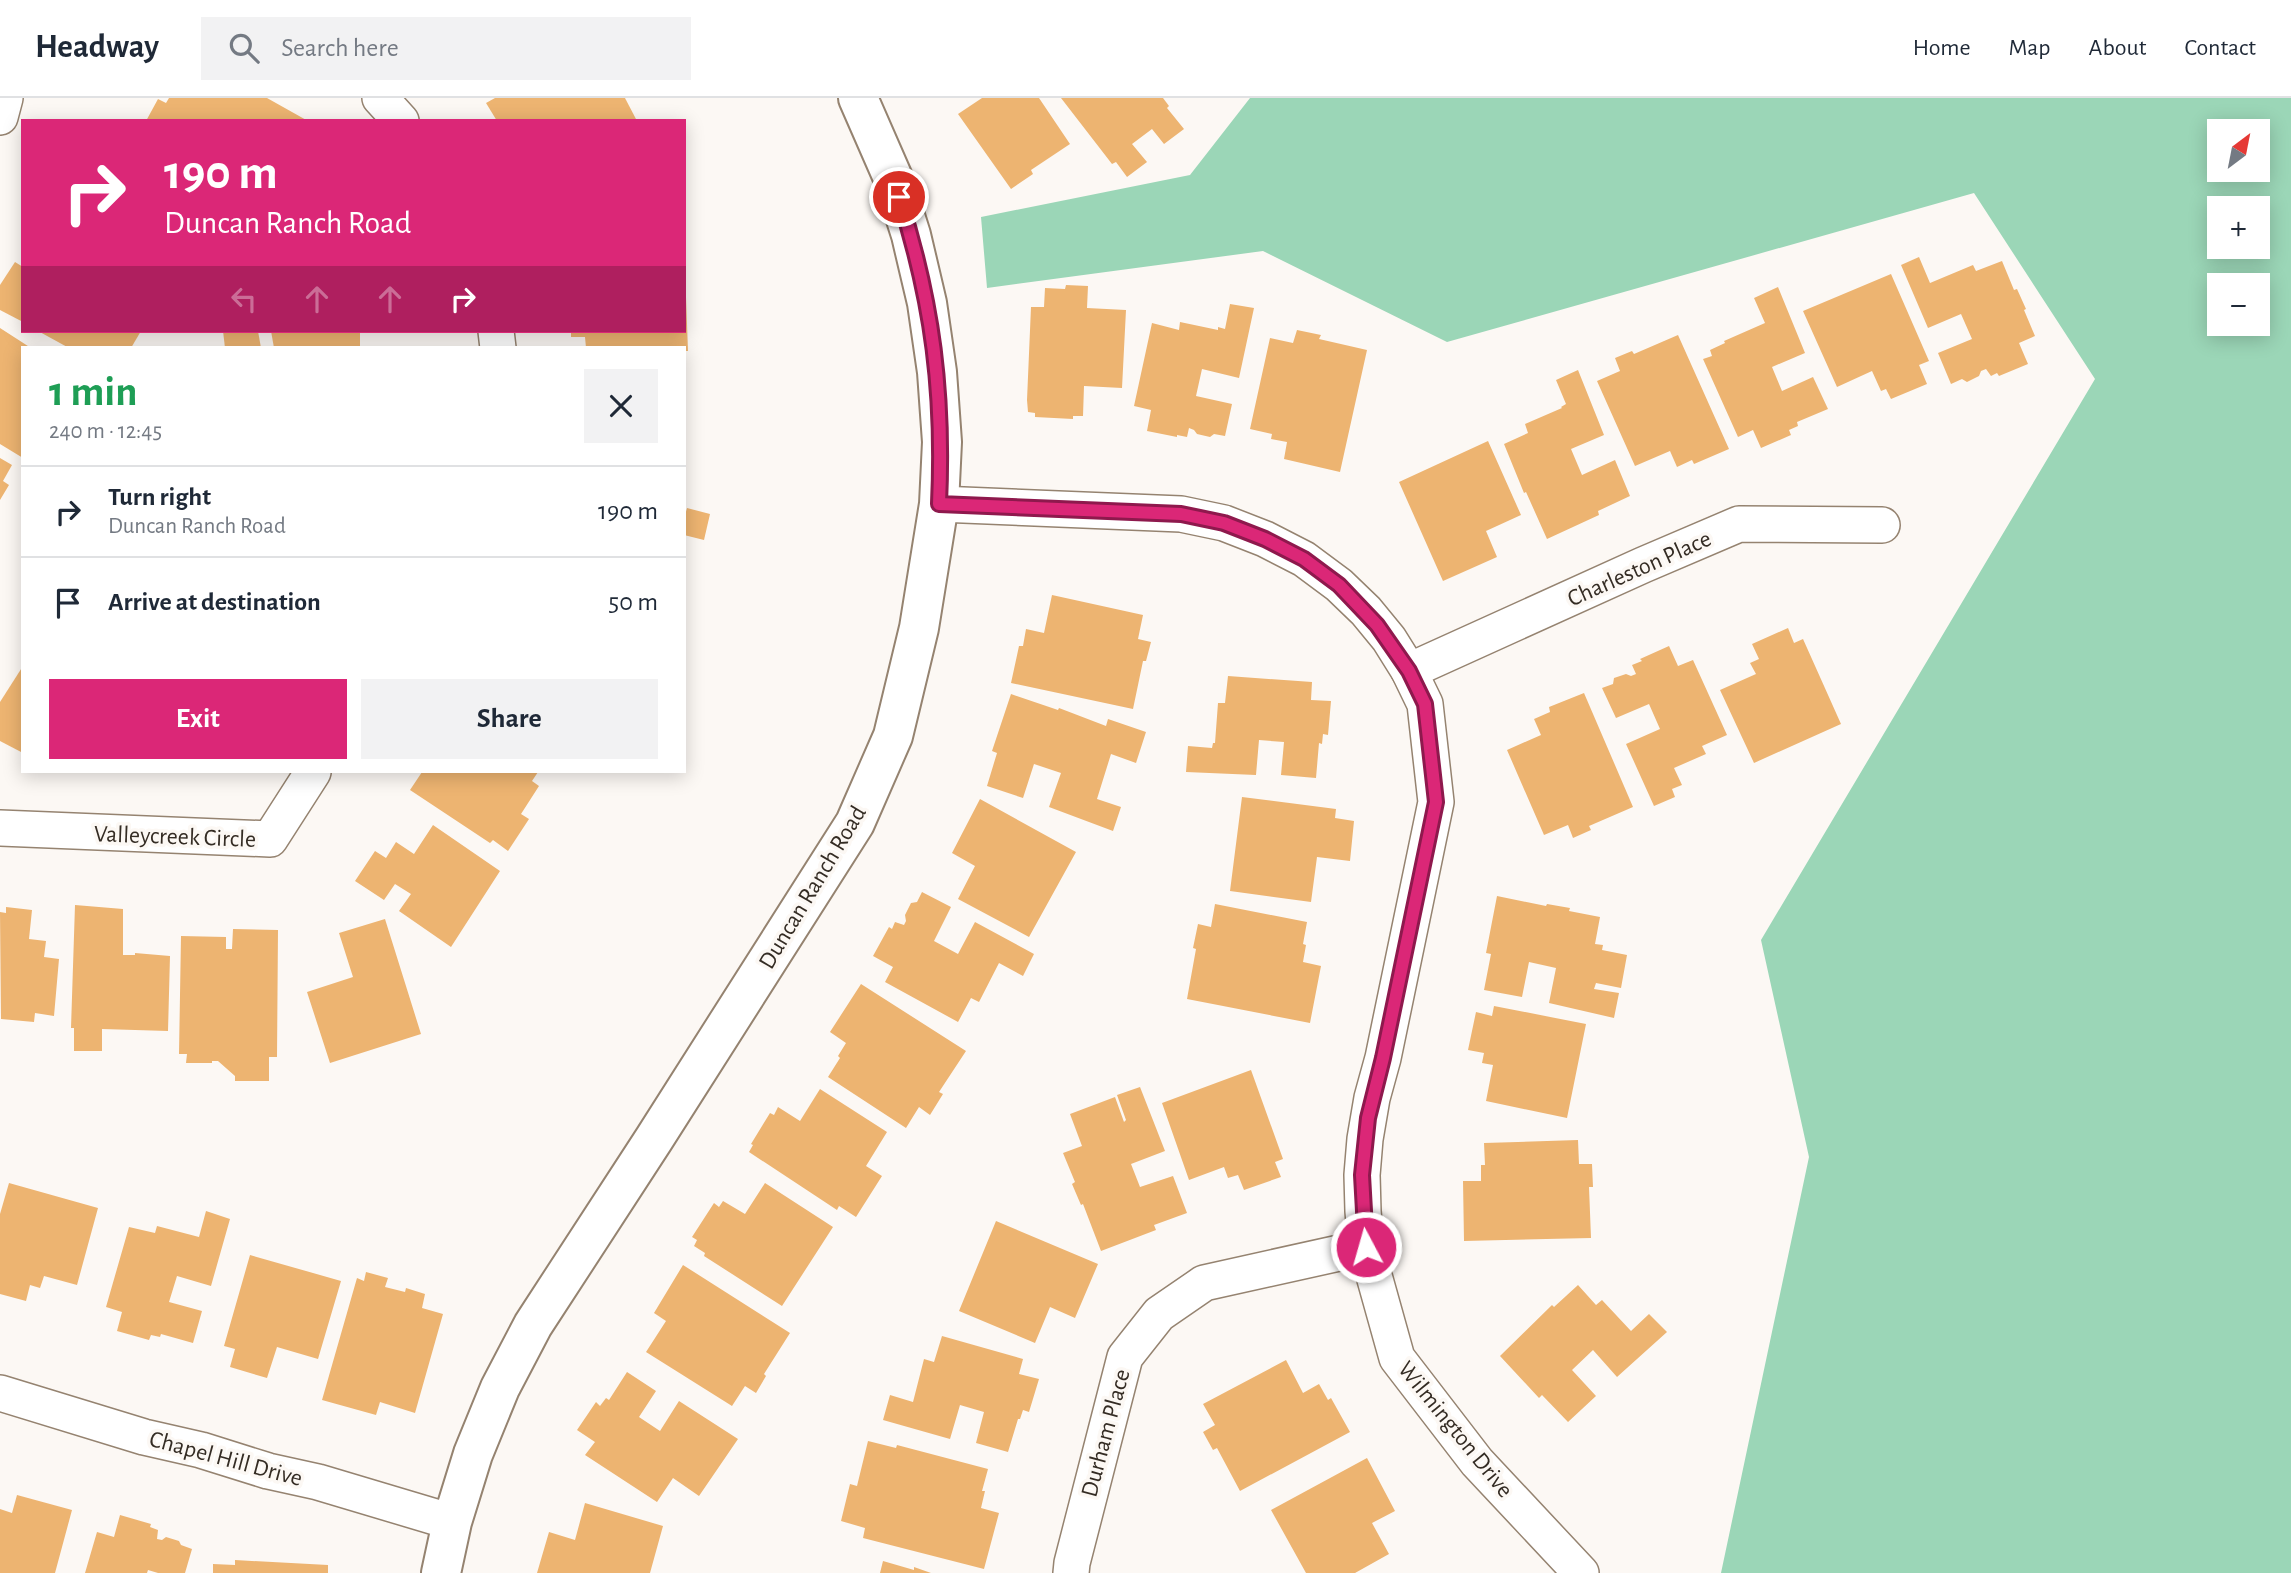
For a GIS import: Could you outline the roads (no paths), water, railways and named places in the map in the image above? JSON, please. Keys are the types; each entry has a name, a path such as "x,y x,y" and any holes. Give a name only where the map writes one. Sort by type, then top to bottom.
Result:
{"street":[{"path":"0,117 5,98"},
{"path":"380,98 399,119"},
{"name":"Duncan Ranch Road","path":"441,1573 452,1522 473,1454 500,1388 533,1325 855,823 893,736 919,628 939,504 942,442 928,303 893,178 858,98"},
{"name":"Wilmington Drive","path":"939,504 1181,514 1224,523 1265,539 1304,559 1339,585 1389,639 1409,671 1425,704 1436,802 1367,1125 1362,1175 1366,1247 1397,1357 1478,1462 1581,1573"},
{"name":"Charleston Place","path":"1409,671 1739,524 1882,525"},
{"name":"Valleycreek Circle","path":"0,828 270,839 312,773"},
{"name":"Durham Place","path":"1071,1573 1125,1357 1159,1314 1204,1283 1366,1247"},
{"name":"Chapel Hill Drive","path":"0,1393 144,1437 318,1482 452,1522"}]}
